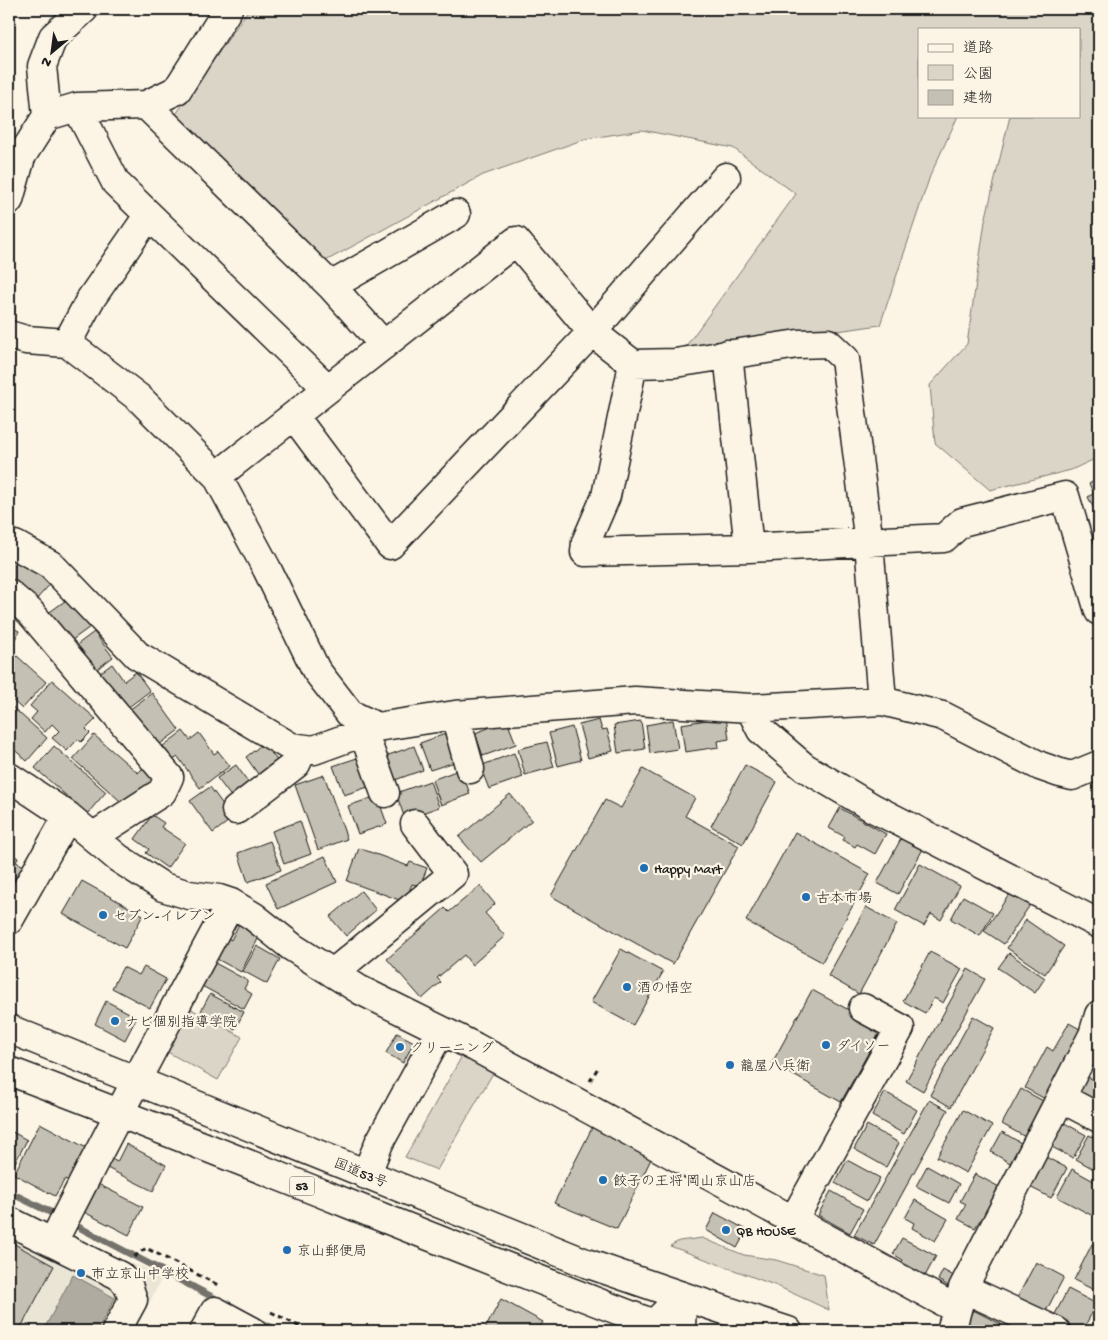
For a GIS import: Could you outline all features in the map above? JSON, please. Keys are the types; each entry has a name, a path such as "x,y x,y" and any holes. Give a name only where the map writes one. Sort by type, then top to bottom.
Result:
{"main road":[{"path":"9,200 22,157 47,116 42,66 53,37 84,9"},
{"path":"47,116 77,107 146,105 177,90 228,9"},
{"path":"146,105 331,286 384,345"},
{"path":"77,107 116,183 327,388"},
{"path":"294,416 390,544 592,332 726,177"},
{"path":"331,286 456,214"},
{"path":"67,343 90,300 148,216"},
{"path":"216,476 516,241 592,332 633,364 675,363 798,344 828,343 845,359 869,543 882,701"},
{"path":"9,335 26,340 67,343 139,398 216,476 267,570 316,670 350,714 370,731 386,793"},
{"path":"728,354 749,548"},
{"path":"633,364 606,496 586,542 586,552 749,548 944,538 962,522 1065,496 1099,611"},
{"path":"9,545 14,545 51,565 137,655 291,748 314,750 370,731 455,715 635,701 750,708 882,701 943,716 1040,766 1060,773 1072,776 1099,765"},
{"path":"9,594 30,612 169,777 162,792 94,836"},
{"path":"750,708 762,730 804,767 873,808 1099,924"},
{"path":"455,715 470,769"},
{"path":"236,810 296,764 303,749"},
{"path":"9,777 68,816 118,858 163,887 189,895 219,899 231,903 253,916 292,947 360,990 475,1047 957,1309 1056,1331"},
{"path":"9,920 68,816"},
{"path":"333,973 453,874 415,824"},
{"path":"61,1226 121,1113 135,1080 231,903"},
{"path":"793,1221 900,1028 863,1008"},
{"path":"957,1309 1094,1035 1099,1015"},
{"name":"国道53号","path":"9,1029 586,1262 788,1331"},
{"path":"366,1174 379,1143 435,1041 449,1034"},
{"name":"53","path":"9,1071 121,1113 466,1252 596,1302 659,1329"},
{"path":"1061,1098 1099,1118"},
{"path":"9,1221 61,1226 120,1276 128,1285 132,1300 116,1331"},
{"path":"659,1329 682,1296"},
{"path":"681,1331 682,1296"},
{"path":"596,1302 618,1331"},
{"path":"204,1331 214,1311 252,1331"}],"path":[{"path":"588,1085 598,1066"},
{"path":"131,1258 146,1248"}],"shaded area":[{"name":"市立京山中学校","path":"9,1210 113,1259 143,1267 162,1278 135,1331 9,1331"},
{"path":"73,1275 115,1298 97,1331 43,1331"}],"green space":[{"path":"249,9 1099,9 1099,457 1071,470 990,490 935,443 930,385 967,344 985,221 1010,118 1080,118 1080,28 918,28 918,118 957,118 930,176 880,325 681,353 796,194 733,148 642,130 585,139 483,175 322,263 174,117"},
{"path":"184,1005 242,1037 218,1080 162,1049"},
{"path":"462,1056 493,1073 437,1170 405,1157"},
{"path":"702,1238 744,1255 776,1260 824,1275 829,1310 777,1286 670,1246 679,1241"}],"building":[{"path":"1099,478 1099,511 1096,513 1088,497 1094,493 1089,484"},
{"path":"15,556 27,568 32,562 53,581 33,603 9,581 9,562"},
{"path":"69,598 90,627 68,643 47,614"},
{"path":"9,626 19,631 9,652"},
{"path":"94,632 113,657 93,672 74,647"},
{"path":"17,656 46,682 22,709 9,697 9,666"},
{"path":"112,664 124,681 136,672 150,691 122,712 96,676"},
{"path":"52,680 96,719 86,729 90,733 81,742 78,739 67,751 52,738 59,731 52,724 45,732 31,719 37,712 30,706"},
{"path":"152,693 179,730 156,747 125,713"},
{"path":"9,704 47,738 27,761 9,745"},
{"path":"726,717 729,739 718,741 719,747 685,752 681,724"},
{"path":"599,720 602,730 607,729 613,751 588,758 579,725"},
{"path":"673,720 678,749 650,753 646,725"},
{"path":"507,721 516,744 483,756 475,733"},
{"path":"641,721 645,749 618,753 614,725"},
{"path":"572,727 581,760 558,766 549,733"},
{"path":"183,731 190,740 199,733 214,754 218,751 230,766 200,788 178,757 173,760 163,746"},
{"path":"448,733 458,761 430,770 420,743"},
{"path":"94,735 138,773 143,768 154,778 128,808 73,759"},
{"path":"547,742 554,767 525,775 518,749"},
{"path":"264,743 282,767 263,781 246,757"},
{"path":"54,746 106,792 87,814 35,768"},
{"path":"414,746 423,770 392,781 383,757"},
{"path":"514,753 523,777 489,789 480,766"},
{"path":"363,756 374,785 344,795 333,766"},
{"path":"236,765 254,790 236,803 217,778"},
{"path":"745,765 777,782 743,844 711,826"},
{"path":"461,769 470,794 441,805 432,780"},
{"path":"643,769 695,798 685,816 739,846 673,964 551,896 605,800 621,808"},
{"path":"324,775 347,839 318,850 295,785"},
{"path":"430,781 439,807 405,819 396,793"},
{"path":"210,787 233,818 213,833 190,801"},
{"path":"510,794 532,820 481,862 459,837"},
{"path":"377,796 387,824 358,834 348,806"},
{"path":"840,808 886,834 875,854 857,844 855,847 843,840 845,837 829,828"},
{"path":"152,815 164,823 161,827 185,843 167,868 146,853 149,849 135,839"},
{"path":"300,821 311,854 284,864 272,831"},
{"path":"795,832 870,874 822,962 746,921"},
{"path":"902,837 923,849 898,894 877,883"},
{"path":"270,841 281,870 248,882 238,853"},
{"path":"359,848 408,866 410,862 427,868 420,886 412,884 405,902 347,881"},
{"path":"9,852 18,858 16,862 24,866 9,893"},
{"path":"325,856 337,882 278,909 266,883"},
{"path":"920,864 960,886 941,920 931,914 924,926 895,910"},
{"path":"82,881 143,915 125,948 63,914"},
{"path":"480,886 495,904 485,913 505,936 472,965 464,955 437,978 441,982 422,999 387,959 445,908 449,912"},
{"path":"1013,889 1032,902 1004,944 984,931"},
{"path":"361,891 376,910 346,936 330,917"},
{"path":"963,896 993,913 980,936 951,919"},
{"path":"866,907 897,924 859,994 828,976"},
{"path":"1026,920 1064,946 1045,974 1007,948"},
{"path":"239,924 260,935 241,972 215,958 226,937 231,940"},
{"path":"257,946 280,959 267,984 243,971"},
{"path":"621,949 663,972 633,1025 591,1002"},
{"path":"930,952 962,969 943,1003 934,998 925,1013 903,1001"},
{"path":"1009,953 1045,978 1035,993 998,968"},
{"path":"215,963 248,981 244,989 252,994 244,1009 202,986"},
{"path":"123,967 139,975 144,967 166,979 150,1008 112,988"},
{"path":"968,969 985,979 923,1091 906,1081"},
{"path":"812,990 882,1028 841,1102 772,1063"},
{"path":"210,994 244,1012 235,1029 201,1011"},
{"path":"106,1001 137,1017 125,1040 95,1024"},
{"path":"973,1016 994,1028 951,1107 930,1095"},
{"path":"1069,1023 1087,1033 1049,1101 1025,1088 1047,1047 1053,1051"},
{"path":"397,1033 414,1042 403,1063 386,1053"},
{"path":"1099,1044 1099,1064 1091,1060"},
{"path":"1081,1073 1099,1083 1099,1110 1070,1094"},
{"path":"1021,1089 1047,1103 1027,1138 1002,1124"},
{"path":"885,1092 917,1110 904,1134 872,1116"},
{"path":"929,1100 948,1110 874,1245 854,1235"},
{"path":"963,1110 992,1126 966,1173 937,1157"},
{"path":"1059,1120 1086,1135 1073,1158 1046,1144"},
{"path":"40,1123 92,1151 74,1184 65,1179 55,1196 14,1174"},
{"path":"867,1125 899,1143 886,1167 854,1149"},
{"name":"餃子の王将 岡山京山店","path":"593,1126 652,1157 617,1229 554,1203"},
{"path":"9,1130 27,1140 9,1174"},
{"path":"1002,1132 1028,1147 1017,1167 991,1152"},
{"path":"1089,1135 1099,1140 1099,1172 1076,1159"},
{"path":"126,1144 166,1165 153,1191 103,1166 108,1157 117,1162"},
{"path":"1042,1155 1067,1168 1051,1198 1026,1185"},
{"path":"847,1160 880,1178 867,1201 835,1183"},
{"path":"927,1166 959,1184 949,1203 916,1186"},
{"path":"1072,1169 1099,1184 1099,1204 1093,1216 1057,1197"},
{"path":"975,1174 1003,1189 984,1223 980,1220 975,1228 958,1219 966,1204 960,1201"},
{"path":"94,1182 143,1207 129,1235 80,1210"},
{"path":"831,1191 863,1209 850,1233 818,1215"},
{"path":"915,1200 948,1219 935,1241 912,1228 914,1223 905,1218"},
{"path":"715,1213 747,1230 737,1248 706,1230"},
{"path":"902,1238 936,1256 924,1278 901,1265 903,1260 893,1254"},
{"path":"9,1241 54,1266 19,1331 9,1331"},
{"path":"1092,1244 1099,1248 1098,1292 1074,1280"},
{"path":"1036,1262 1064,1277 1044,1315 1016,1300"},
{"path":"943,1270 961,1280 955,1290 938,1280"},
{"path":"1068,1289 1097,1304 1082,1331 1077,1331 1053,1318"},
{"path":"501,1299 543,1322 538,1331 484,1331"},
{"path":"973,1310 1001,1324 998,1331 981,1331 966,1324"},
{"path":"1099,1319 1099,1331 1093,1331"},
{"path":"965,1325 977,1331 962,1331"}],"waterway":[{"path":"9,1192 60,1217"},
{"path":"69,1222 222,1302"},
{"path":"255,1319 278,1331"}],"place":[{"name":"Happy Mart","path":"644,868"},
{"name":"古本市場","path":"806,897"},
{"name":"セブン-イレブン","path":"103,915"},
{"name":"酒の悟空","path":"627,987"},
{"name":"ナビ個別指導学院","path":"115,1021"},
{"name":"ダイソー","path":"826,1045"},
{"name":"クリーニング","path":"400,1047"},
{"name":"籠屋八兵衛","path":"730,1065"},
{"name":"餃子の王将 岡山京山店","path":"603,1180"},
{"name":"QB HOUSE","path":"726,1230"},
{"name":"京山郵便局","path":"287,1250"},
{"name":"市立京山中学校","path":"81,1273"}]}
